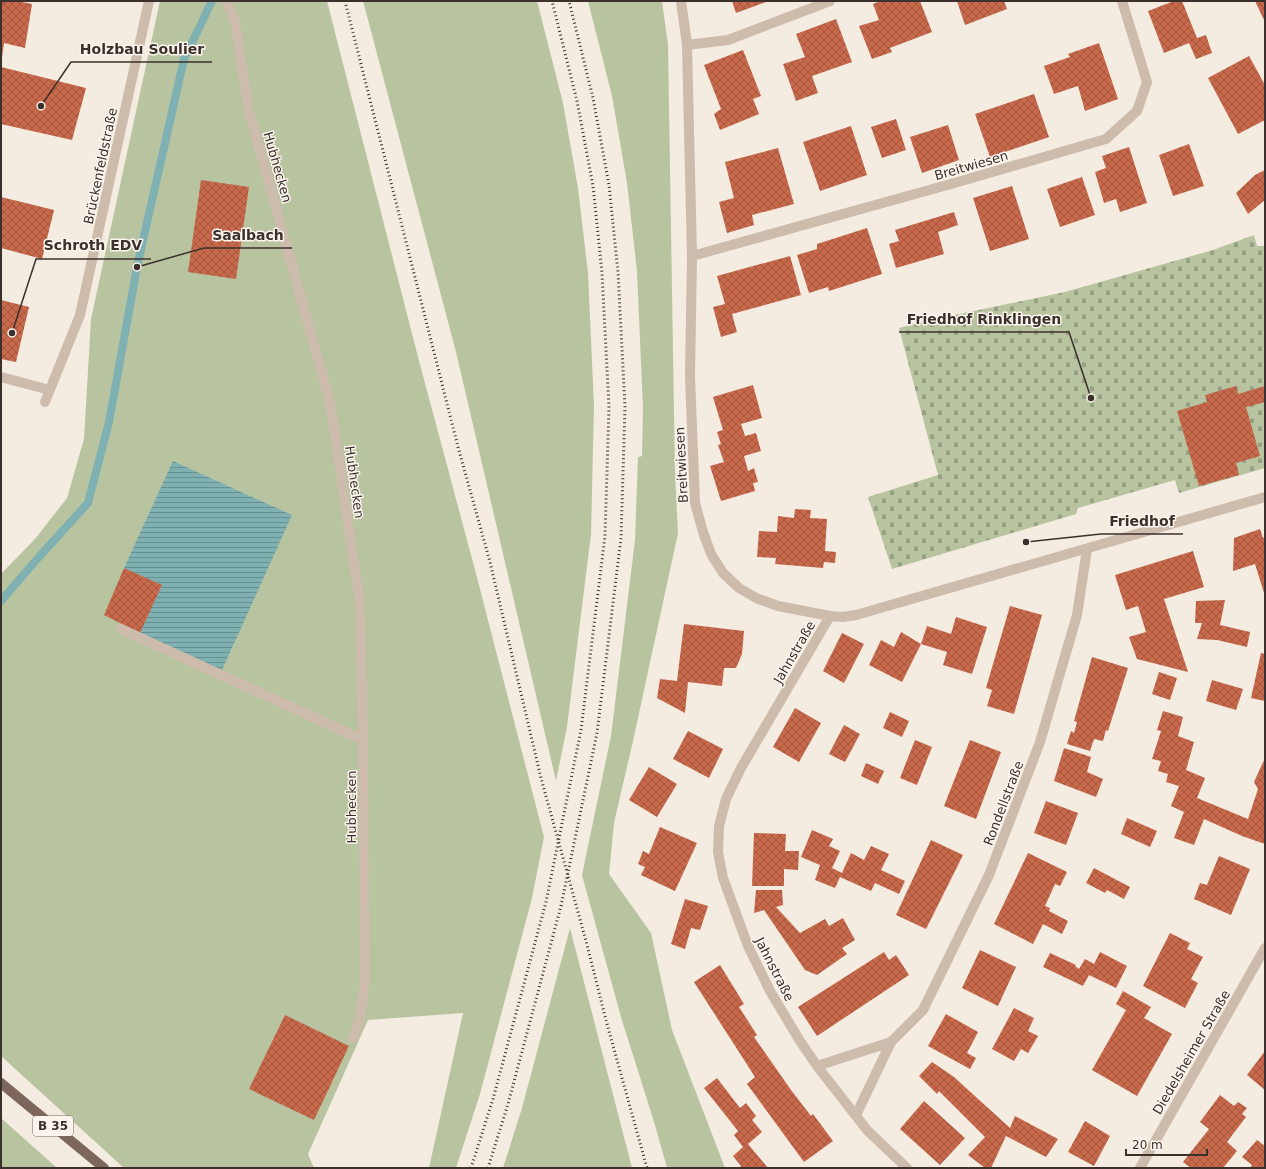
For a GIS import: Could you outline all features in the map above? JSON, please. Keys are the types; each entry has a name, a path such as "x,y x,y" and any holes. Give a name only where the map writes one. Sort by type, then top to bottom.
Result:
{"main road":[{"name":"B 35","path":"1,1083 104,1168"}],"street":[{"name":"Brückenfeldstraße","path":"45,402 80,315 149,1"},
{"name":"Hubhecken","path":"226,1 234,20 248,108 330,402 360,604 365,981 360,1018 353,1038"},
{"name":"Breitwiesen","path":"681,1 687,45 692,256 690,376 695,503 711,554 723,573 739,588 756,598 778,606 830,616"},
{"path":"687,45 728,40 830,1"},
{"name":"Breitwiesen","path":"692,256 1106,139 1137,110 1147,82 1122,1"},
{"path":"1,377 50,390"},
{"name":"Jahnstraße","path":"907,1168 867,1130 817,1066 770,991 748,946 723,878 718,852 719,826 726,799 741,768 830,616 843,617 856,615 1265,497"},
{"name":"Rondellstraße","path":"891,1042 923,1010 989,875 1040,742 1077,615 1087,549"},
{"path":"121,629 363,740"},
{"name":"Diedelsheimer Straße","path":"1140,1168 1265,948"},
{"path":"817,1066 891,1042"},
{"path":"856,1116 891,1042"}],"green space":[{"path":"160,1 327,1 419,361 544,837 532,898 480,1094 456,1168 429,1168 463,1013 368,1020 308,1154 314,1168 124,1168 1,1056 1,574 35,539 67,498 84,439 91,319"},
{"path":"363,1 537,1 563,103 578,188 588,273 594,406 591,534 567,727 556,781 456,352"},
{"path":"588,1 662,1 668,45 675,473 678,533 614,823 609,874 651,933 672,1030 725,1168 667,1168 621,1017 582,875 611,736 635,540 638,457 642,456 643,408 637,271 627,183 612,96"},
{"path":"1254,235 1257,246 1265,246 1265,468 1179,493 1175,480 1078,508 1076,514 892,569 868,497 938,475 899,328 1065,292 1213,250"},
{"path":"570,928 632,1168 503,1168 522,1108"},
{"path":"1,1118 57,1168 1,1168"}],"water":[{"path":"173,461 292,515 222,670 140,633 162,585 124,568"}],"building":[{"path":"1,1 17,1 32,4 25,48 4,43 2,58"},
{"path":"732,1 769,1 736,13"},
{"path":"881,1 920,1 932,32 890,48 892,52 872,59 859,26 879,20 873,4"},
{"path":"957,1 1004,1 1007,9 965,25"},
{"path":"1174,1 1182,1 1197,38 1206,35 1212,53 1196,59 1189,43 1164,53 1148,11"},
{"path":"1255,1 1265,1 1265,22"},
{"path":"836,19 852,62 812,76 818,93 796,101 783,64 805,57 796,34"},
{"path":"1099,43 1118,99 1085,111 1078,86 1054,94 1044,66 1070,57 1068,54"},
{"path":"743,50 761,96 753,99 759,114 720,130 714,114 721,109 704,65"},
{"path":"1249,56 1265,85 1265,120 1238,134 1208,78"},
{"path":"1,67 86,88 72,140 1,124"},
{"path":"1034,94 1049,137 990,157 975,114"},
{"path":"896,119 906,150 882,158 871,127"},
{"path":"948,125 959,160 922,173 910,137"},
{"path":"851,126 867,175 820,191 803,142"},
{"path":"1189,144 1204,186 1173,196 1159,155"},
{"path":"1129,147 1147,203 1120,212 1116,199 1104,203 1095,172 1106,168 1102,156"},
{"path":"778,148 794,204 752,215 754,225 727,233 719,202 734,198 725,162"},
{"path":"1265,170 1265,200 1248,214 1236,193 1255,175"},
{"path":"1082,177 1095,215 1060,227 1047,189"},
{"path":"201,180 249,187 236,279 188,272"},
{"path":"1012,186 1029,239 990,251 973,198"},
{"path":"1,197 54,210 42,259 1,248"},
{"path":"954,212 958,225 938,232 944,254 896,268 889,244 899,241 895,230"},
{"path":"867,228 882,274 829,291 828,287 809,293 797,255 817,249 817,244"},
{"path":"790,256 801,295 732,314 737,332 721,337 713,307 725,304 717,276"},
{"path":"1,300 29,307 16,362 1,359"},
{"path":"753,385 762,418 741,424 745,436 756,433 761,451 744,456 748,471 754,468 758,482 753,483 755,491 721,501 710,466 724,462 718,445 721,444 717,432 723,430 713,397"},
{"path":"1236,386 1238,394 1265,386 1265,402 1246,407 1260,456 1236,463 1239,475 1199,486 1177,411 1207,402 1205,395"},
{"path":"795,509 811,510 810,518 827,519 825,551 836,552 835,563 824,562 823,568 775,564 776,558 757,557 759,531 777,532 778,516 794,518"},
{"path":"1260,529 1263,538 1265,537 1265,596 1255,564 1233,571 1234,538"},
{"path":"1193,551 1204,587 1164,599 1188,672 1137,659 1129,637 1146,632 1138,606 1126,610 1115,575"},
{"path":"124,568 162,585 140,633 104,615"},
{"path":"1225,600 1220,625 1250,632 1247,647 1217,640 1197,639 1202,623 1195,623 1196,601"},
{"path":"1010,606 1042,615 1014,714 987,706 992,690 986,688"},
{"path":"956,617 987,627 972,674 943,665 947,652 921,644 927,626 951,634"},
{"path":"684,624 744,631 742,654 736,668 724,668 722,686 688,682 685,713 657,698 660,679 677,681"},
{"path":"901,632 921,644 902,682 869,665 881,640 894,647"},
{"path":"842,633 864,644 844,683 823,671"},
{"path":"1261,653 1265,654 1265,701 1251,698"},
{"path":"1092,657 1128,668 1108,731 1106,730 1103,741 1094,739 1090,751 1067,744 1071,731 1074,733 1077,722 1074,721"},
{"path":"1159,672 1177,678 1170,700 1152,694"},
{"path":"1212,680 1243,689 1236,710 1206,701"},
{"path":"795,708 821,723 799,762 773,747"},
{"path":"1163,711 1183,717 1178,736 1194,742 1186,770 1205,778 1197,798 1248,819 1258,789 1254,782 1265,758 1265,844 1242,836 1204,819 1194,845 1174,838 1184,812 1171,806 1179,786 1166,782 1168,774 1158,771 1161,761 1152,759 1161,731 1157,730"},
{"path":"890,712 909,721 902,737 883,728"},
{"path":"844,725 860,734 845,762 829,754"},
{"path":"688,731 723,749 709,778 673,759"},
{"path":"915,740 932,747 917,785 900,778"},
{"path":"970,740 1001,752 976,819 944,806"},
{"path":"1064,748 1091,757 1087,772 1103,779 1096,797 1054,781"},
{"path":"866,763 884,771 878,784 861,776"},
{"path":"649,767 677,784 657,817 629,800"},
{"path":"1046,801 1078,813 1066,845 1034,833"},
{"path":"1127,818 1157,831 1150,847 1121,834"},
{"path":"660,827 697,843 675,891 641,875 645,867 638,864 643,851 649,854"},
{"path":"812,830 833,839 829,846 840,851 832,868 842,873 851,853 864,860 871,846 889,854 881,870 905,881 899,894 875,883 871,891 840,877 835,888 815,880 820,865 801,857"},
{"path":"754,833 786,834 785,851 799,851 798,870 784,869 784,886 752,886"},
{"path":"931,840 963,855 926,929 896,915"},
{"path":"1028,853 1067,872 1060,886 1055,884 1045,906 1050,908 1049,911 1068,921 1062,934 1043,924 1033,944 994,924"},
{"path":"1219,856 1250,869 1231,915 1194,899 1200,883 1207,885"},
{"path":"1094,868 1130,887 1124,899 1107,890 1105,893 1086,883"},
{"path":"756,890 782,890 783,905 776,907 800,933 825,919 829,926 843,918 855,940 842,948 847,954 817,975 805,970 764,910 754,913"},
{"path":"685,899 708,906 700,930 691,928 685,949 671,944"},
{"path":"1170,933 1190,943 1187,949 1203,957 1191,979 1198,983 1185,1008 1143,986"},
{"path":"980,950 1016,967 998,1006 962,988"},
{"path":"884,952 889,960 896,955 909,975 817,1036 798,1007"},
{"path":"1100,952 1127,966 1116,988 1089,975 1083,986 1043,967 1050,953 1076,965 1075,966 1079,969 1085,959 1094,964"},
{"path":"720,965 744,1004 739,1007 757,1035 754,1037 791,1090 811,1116 813,1114 833,1141 804,1162 747,1084 755,1077 694,982"},
{"path":"1123,991 1151,1007 1144,1018 1172,1034 1137,1096 1092,1070 1126,1010 1116,1004"},
{"path":"1014,1008 1034,1018 1028,1031 1038,1036 1028,1053 1021,1049 1014,1061 992,1049"},
{"path":"946,1014 978,1032 967,1053 976,1058 970,1069 928,1046"},
{"path":"285,1015 349,1046 314,1120 249,1089"},
{"path":"1265,1051 1265,1090 1247,1075"},
{"path":"932,1062 954,1077 1010,1128 1015,1116 1058,1139 1046,1157 1006,1136 991,1168 985,1168 968,1155 985,1137 939,1091 937,1094 919,1076"},
{"path":"717,1078 740,1108 746,1103 756,1116 752,1120 762,1132 748,1144 768,1168 739,1168 741,1166 733,1156 743,1147 734,1135 738,1131 704,1088"},
{"path":"1220,1095 1234,1106 1238,1102 1247,1108 1242,1114 1246,1117 1227,1142 1237,1151 1223,1168 1191,1168 1183,1162 1209,1129 1200,1122"},
{"path":"924,1101 965,1138 940,1165 900,1129"},
{"path":"1085,1121 1110,1136 1094,1166 1068,1152"},
{"path":"1257,1140 1265,1146 1265,1168 1250,1168 1252,1165 1242,1157"}],"waterway":[{"path":"1,601 88,503 109,422 137,267 184,59 212,1"}],"railway":[{"path":"345,1 458,447 490,562 541,778 647,1168"},
{"path":"471,1168 493,1099 546,902 581,730 605,536 609,407 602,273 593,186 577,101 552,1"},
{"path":"488,1168 508,1104 561,906 597,733 621,538 625,407 618,272 609,185 593,98 569,1"}],"place":[{"name":"Holzbau Soulier","path":"41,106"},
{"name":"Saalbach","path":"137,267"},
{"name":"Schroth EDV","path":"12,333"},
{"name":"Friedhof Rinklingen","path":"1091,398"},
{"name":"Friedhof","path":"1026,542"}]}
